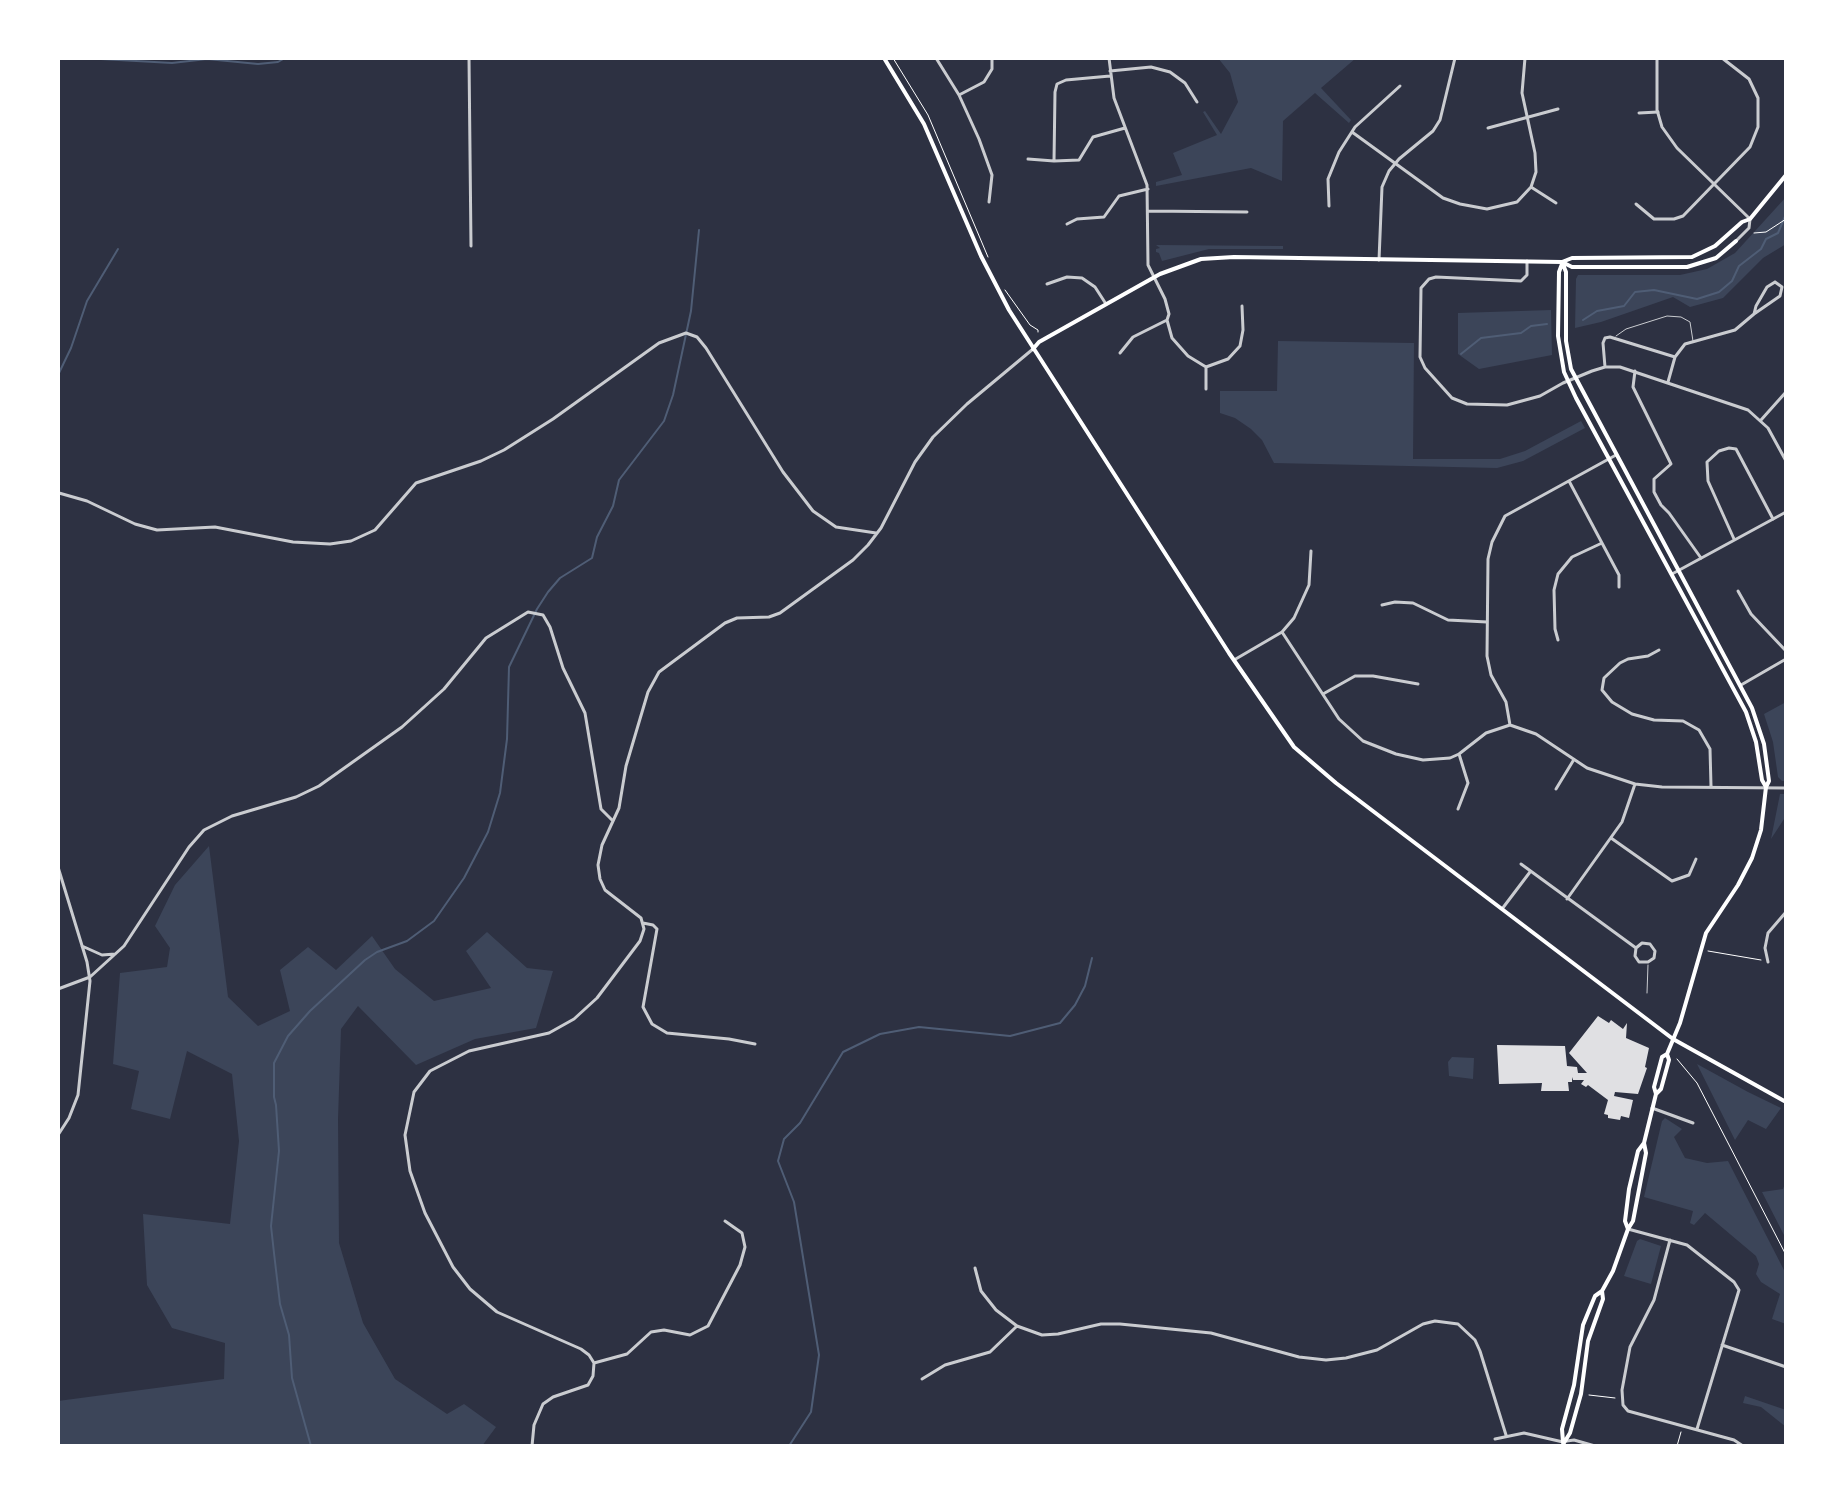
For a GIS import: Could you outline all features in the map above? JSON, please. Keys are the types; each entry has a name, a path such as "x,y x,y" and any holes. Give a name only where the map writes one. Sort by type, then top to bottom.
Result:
{"main road":[{"path":"884,58 921,118 985,265 1033,349 1276,724 1309,762 1673,1039 1786,1102"},
{"path":"1033,349 1039,342 1154,278 1189,262 1221,257 1562,262 1572,258 1692,257 1715,246 1742,222 1750,219 1786,175"},
{"path":"1562,262 1572,267 1687,267 1716,258 1736,241"},
{"path":"1562,262 1566,272 1567,352 1575,378 1756,716 1769,781 1761,830 1752,858 1706,933 1683,1015 1667,1054 1662,1057 1644,1143 1646,1153 1633,1221 1617,1263 1602,1291 1595,1296 1583,1325 1574,1385 1562,1429 1562,1444"},
{"path":"1562,262 1559,272 1558,336 1568,381 1746,712 1766,787"},
{"path":"1562,1444 1570,1433 1581,1394 1588,1341 1603,1299 1602,1291"}],"street":[{"path":"469,58 471,246"},
{"path":"936,58 959,95 991,174 989,202"},
{"path":"959,95 984,82 992,69 992,58"},
{"path":"1109,58 1114,98 1148,189 1148,260 1165,299 1172,338 1181,350 1206,367"},
{"path":"1379,260 1380,195 1385,179 1394,165 1433,131 1440,120 1455,58"},
{"path":"1352,132 1443,198 1477,208 1508,205 1523,198 1536,172 1522,93 1525,58"},
{"path":"1657,58 1658,112 1670,140 1750,219 1749,228 1736,241"},
{"path":"1636,204 1654,219 1675,219 1691,210 1750,147 1759,117 1754,87 1739,69 1722,58"},
{"path":"1054,161 1055,92 1057,84 1066,80 1151,67 1170,72 1185,83 1197,102"},
{"path":"1329,206 1330,171 1339,152 1352,132 1400,86"},
{"path":"1488,128 1558,109"},
{"path":"1639,113 1658,112"},
{"path":"1028,159 1079,160 1091,139 1125,128"},
{"path":"1531,187 1556,203"},
{"path":"1067,224 1077,219 1104,217 1119,196 1148,189"},
{"path":"1148,211 1247,212"},
{"path":"1527,261 1527,275 1521,281 1436,277 1421,288 1420,357 1436,382 1452,398 1467,404 1507,405 1540,396 1605,367 1635,371 1733,403 1761,420 1786,461"},
{"path":"1047,284 1067,277 1082,278 1095,287 1106,304"},
{"path":"1668,382 1675,357 1685,344 1735,330 1780,296 1783,291 1780,283 1775,282 1767,287 1754,314"},
{"path":"1206,367 1226,360 1240,346 1242,306"},
{"path":"1120,353 1133,337 1167,320"},
{"path":"59,493 87,501 135,524 157,530 215,527 293,542 330,544 351,541 375,530 416,483 504,450 659,343 686,333 697,337 706,348 783,472 813,511 836,527 877,533"},
{"path":"1605,367 1603,340 1614,337 1675,357"},
{"path":"532,1446 534,1425 543,1404 553,1397 588,1385 594,1373 594,1363 581,1349 497,1312 474,1293 458,1273 439,1241 413,1183 405,1150 406,1121 417,1087 435,1068 478,1048 549,1033 584,1012 640,941 643,923 640,916 608,892 601,882 598,869 599,855 620,805 626,766 648,692 659,672 728,621 769,617 784,611 853,560 877,533 929,442 967,404 1033,349"},
{"path":"1206,367 1206,389"},
{"path":"1635,371 1633,387 1671,464 1654,479 1654,492 1701,558"},
{"path":"1761,420 1786,392"},
{"path":"58,415 58,514"},
{"path":"1735,540 1708,481 1707,462 1716,452 1736,449 1773,519"},
{"path":"1510,725 1506,702 1488,664 1488,559 1500,524 1513,511 1616,455"},
{"path":"1569,481 1619,575 1619,587"},
{"path":"1672,574 1786,512"},
{"path":"1558,640 1554,590 1558,574 1572,557 1602,543"},
{"path":"1234,660 1282,632 1294,618 1306,596 1311,551"},
{"path":"1738,591 1751,614 1786,651"},
{"path":"1382,605 1413,603 1448,620 1487,622"},
{"path":"58,989 90,977 115,954 133,934 189,847 204,830 232,816 296,797 319,786 402,727 444,689 486,638 528,612 543,615 547,620 563,668 585,713 601,809 613,821"},
{"path":"1282,632 1339,719 1371,745 1423,760 1443,759 1459,754 1486,733 1510,725 1536,734 1573,761 1635,784 1786,788"},
{"path":"1659,650 1620,663 1604,678 1602,690 1612,702 1632,714 1654,720 1683,721 1699,730 1710,749 1711,786"},
{"path":"1741,685 1786,659"},
{"path":"1323,694 1355,676 1418,684"},
{"path":"1458,809 1468,783 1459,754"},
{"path":"1556,789 1573,761"},
{"path":"1567,899 1627,812 1635,784"},
{"path":"1611,838 1672,881 1689,875 1696,859"},
{"path":"1521,864 1636,948"},
{"path":"58,867 90,977 78,1095 58,1135"},
{"path":"1502,909 1530,872"},
{"path":"1768,962 1765,948 1768,933 1786,912"},
{"path":"643,923 657,929 643,1002 644,1011 652,1024 667,1033 755,1044"},
{"path":"1644,943 1652,946 1655,955 1648,962 1636,959 1636,948 1644,943"},
{"path":"82,946 102,955 115,954"},
{"path":"1652,1108 1693,1123"},
{"path":"594,1363 627,1354 651,1332 664,1330 690,1335 708,1326 740,1265 745,1247 742,1233 725,1221"},
{"path":"1628,1229 1691,1247 1738,1288 1739,1296 1696,1430"},
{"path":"1670,1240 1654,1300 1630,1347 1621,1399 1628,1411 1734,1440 1743,1446"},
{"path":"975,1268 986,1300 1017,1326 1032,1333 1050,1335 1108,1323 1211,1333 1299,1357 1326,1360 1363,1354 1423,1324 1446,1321 1458,1324 1475,1340 1506,1435"},
{"path":"922,1379 945,1365 990,1352 1017,1326"},
{"path":"1722,1345 1786,1367"},
{"path":"1495,1439 1530,1433 1569,1446"},
{"path":"1562,1444 1574,1440 1595,1446"}],"lane":[{"path":"1614,337 1626,329 1667,316 1681,317 1690,322 1693,341"},
{"path":"1647,993 1648,962"}],"path":[{"path":"893,58 928,115 992,265"},
{"path":"1752,231 1762,233 1786,219"},
{"path":"1001,284 1038,332"},
{"path":"1708,951 1768,962"},
{"path":"1677,1059 1697,1083 1786,1255"},
{"path":"1586,1394 1618,1398"},
{"path":"1677,1446 1681,1432"}],"shaded area":[{"path":"1218,58 1356,58 1321,88 1351,120 1349,123 1315,93 1283,121 1282,181 1251,168 1156,186 1156,182 1182,175 1173,153 1217,135 1203,112 1221,134 1238,102 1230,73"},
{"path":"1786,197 1786,244 1763,258 1723,298 1690,307 1673,297 1575,328 1578,275 1680,275 1707,269 1735,253"},
{"path":"1156,245 1283,246 1283,249 1209,249 1162,261 1156,252 1160,248"},
{"path":"1551,310 1552,355 1479,369 1458,354 1458,313"},
{"path":"1278,341 1414,343 1413,459 1500,459 1525,451 1581,421 1585,428 1523,461 1497,468 1274,463 1262,440 1251,429 1235,418 1220,413 1220,391 1277,391"},
{"path":"1786,702 1786,781 1782,781 1778,777 1773,742 1764,714"},
{"path":"1780,794 1786,794 1786,816 1771,839"},
{"path":"209,846 228,997 258,1026 290,1011 280,970 308,947 336,970 372,936 395,969 434,1001 491,988 466,951 487,932 527,968 553,971 536,1028 475,1039 416,1065 358,1006 341,1029 339,1243 363,1323 395,1379 447,1414 464,1404 496,1427 482,1446 58,1446 58,1401 224,1379 225,1343 172,1328 147,1285 143,1214 230,1224 239,1141 232,1074 187,1051 170,1119 131,1109 139,1071 113,1064 120,973 167,967 170,948 155,926 175,885"},
{"path":"1452,1057 1474,1058 1473,1079 1449,1076 1448,1062"},
{"path":"1697,1064 1781,1108 1766,1129 1748,1120 1735,1140"},
{"path":"1665,1118 1682,1129 1674,1137 1685,1158 1707,1163 1728,1161 1786,1274 1786,1324 1772,1319 1780,1294 1761,1282 1756,1274 1759,1264 1756,1256 1705,1213 1694,1225 1690,1223 1693,1211 1644,1197"},
{"path":"1786,1181 1786,1239 1762,1192 1783,1189"},
{"path":"1640,1239 1661,1246 1651,1284 1624,1276"},
{"path":"1745,1396 1786,1410 1786,1427 1761,1407 1743,1403"}],"building":[{"path":"1598,1016 1609,1023 1611,1020 1623,1029 1627,1023 1626,1038 1649,1048 1647,1068 1638,1094 1615,1092 1614,1096 1633,1100 1629,1118 1608,1118 1604,1114 1608,1100 1588,1085 1581,1084 1584,1080 1573,1080 1572,1077 1572,1082 1568,1082 1569,1091 1541,1091 1542,1083 1499,1084 1497,1045 1565,1046 1567,1066 1577,1067 1578,1073 1587,1073 1569,1053"}],"waterway":[{"path":"83,58 172,63 207,59 258,64 285,58"},
{"path":"1583,320 1597,311 1624,306 1635,292 1654,290 1697,299 1719,292 1732,281 1739,266 1761,249 1766,239 1778,233 1786,214"},
{"path":"311,1446 292,1378 289,1335 280,1304 271,1226 279,1151 274,1063 288,1036 310,1011 365,960 407,941 434,921 464,878 488,832 500,793 507,739 509,667 548,592 560,578 592,558 597,537 613,506 619,480 664,421 673,395 691,311 699,230"},
{"path":"58,375 87,301 118,249"},
{"path":"1461,354 1481,338 1521,333 1531,326 1547,324"},
{"path":"789,1446 811,1412 819,1355 794,1202 778,1161 784,1139 800,1123 843,1052 880,1034 919,1027 1010,1036 1060,1023 1085,986 1092,958"}]}
